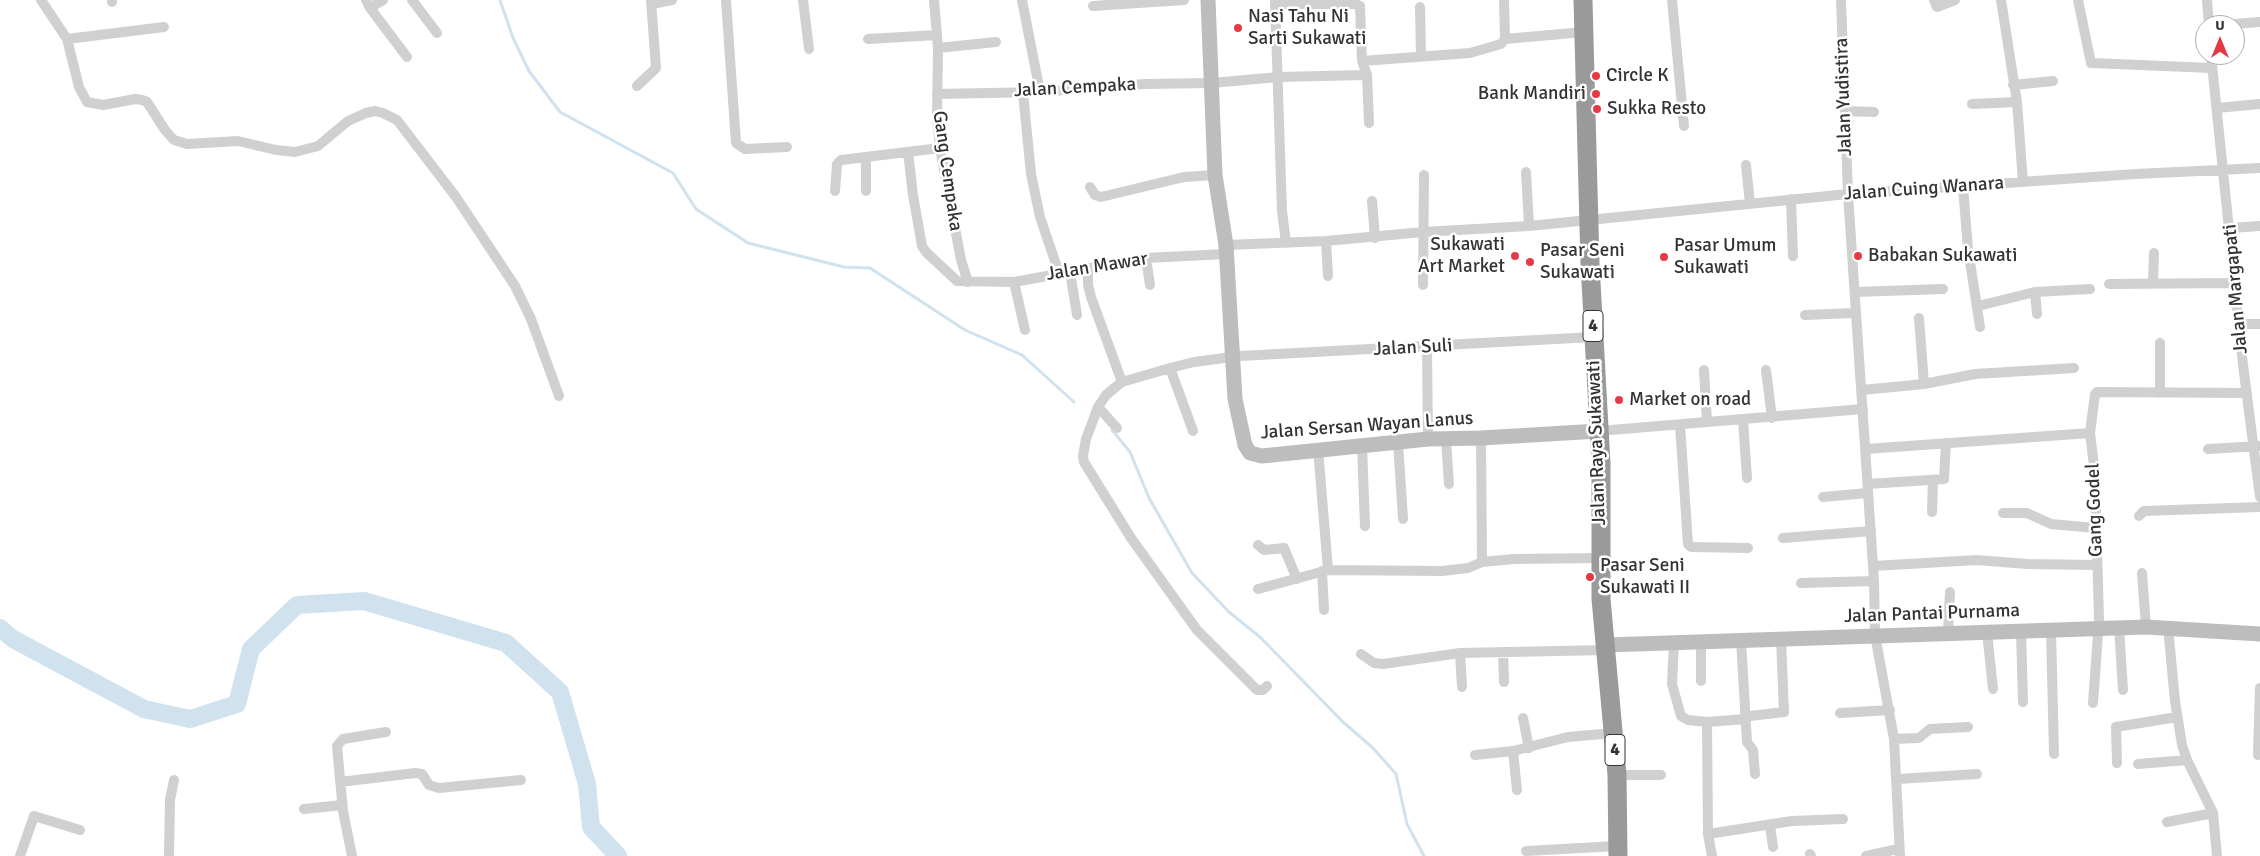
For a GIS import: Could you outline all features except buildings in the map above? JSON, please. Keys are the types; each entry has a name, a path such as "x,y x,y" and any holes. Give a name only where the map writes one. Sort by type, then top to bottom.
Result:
{"highway":[{"name":"Jalan Raya Sukawati","path":"1583,0 1594,337 1599,431 1601,602 1617,774 1618,851"}],"street":[{"path":"41,0 67,39 79,87 87,102 103,105 135,99 147,102 169,136 174,140 187,144 231,140 295,152 318,146 348,121 366,113 375,111 397,120 456,197 515,286 531,319 559,396"},
{"path":"382,0 368,4 407,57"},
{"path":"412,0 437,33"},
{"path":"637,86 656,68 651,2 672,0"},
{"path":"726,0 736,143 746,149 787,147"},
{"path":"802,0 809,49"},
{"name":"Gang Cempaka","path":"934,0 938,48 937,118 940,148 961,260 968,282"},
{"path":"1022,0 1040,92"},
{"path":"1092,6 1184,0"},
{"name":"Jalan Sersan Wayan Lanus","path":"1208,0 1216,175 1226,250 1232,357 1236,399 1246,444 1250,453 1262,456 1428,439 1446,440 1599,431"},
{"path":"1362,61 1470,53 1501,44 1505,39 1504,0"},
{"path":"1672,0 1684,126"},
{"name":"Jalan Yudistira","path":"1841,0 1848,194 1866,449 1874,581 1875,635 1894,739 1898,779 1899,853"},
{"path":"1934,0 1936,6 1940,7 1955,0"},
{"path":"2001,0 2017,102 2023,182"},
{"path":"2078,0 2091,63 2212,68"},
{"path":"2207,0 2208,15"},
{"path":"1286,243 1282,211 1275,2 1329,2 1360,6 1362,61 1367,75 1369,123"},
{"path":"1420,7 1421,56"},
{"path":"2245,23 2260,22"},
{"path":"67,39 164,28"},
{"path":"1505,39 1584,32"},
{"path":"868,39 937,35"},
{"path":"938,48 996,42"},
{"name":"Jalan Margapati","path":"2212,65 2247,393 2256,446 2260,497"},
{"name":"Jalan Cempaka","path":"937,94 1040,92 1139,84 1212,83 1278,77 1367,75"},
{"path":"2013,85 2052,81"},
{"path":"1023,92 1031,174 1040,217 1064,273 1077,315"},
{"path":"1972,104 2017,102"},
{"path":"2217,108 2260,104"},
{"path":"1845,111 1874,112"},
{"path":"835,191 839,161 940,148"},
{"path":"908,152 912,195 922,246 951,277 957,281 968,282"},
{"path":"866,157 866,191"},
{"path":"1746,165 1750,204"},
{"name":"Jalan Cuing Wanara","path":"1423,232 1529,226 1848,194 2260,168"},
{"path":"1526,172 1529,226"},
{"path":"1090,186 1095,195 1102,197 1184,177 1216,175"},
{"path":"1424,175 1424,285"},
{"path":"1963,187 1968,249 1980,327"},
{"path":"1791,199 1793,256"},
{"path":"1372,201 1375,238"},
{"path":"2230,228 2260,226"},
{"name":"Jalan Mawar","path":"968,282 1014,282 1146,258 1286,243 1375,238 1423,232"},
{"path":"1326,241 1328,276"},
{"path":"2153,283 2154,253"},
{"path":"1146,258 1150,285"},
{"path":"1088,269 1090,296 1122,382 1106,395 1098,407 1086,439 1083,456 1084,462 1155,572 1197,630 1257,690 1262,690 1267,686"},
{"path":"1014,282 1025,330"},
{"path":"2109,284 2235,282"},
{"path":"1854,292 1943,289"},
{"path":"1978,306 2036,292 2090,289"},
{"path":"2036,292 2037,314"},
{"path":"1805,315 1855,313"},
{"path":"1919,318 1924,384"},
{"path":"2240,324 2260,324"},
{"name":"Jalan Suli","path":"1122,382 1170,368 1232,357 1594,337"},
{"path":"2160,343 2160,393 2247,393"},
{"path":"1427,347 1428,439"},
{"path":"1170,368 1193,431"},
{"path":"1862,390 1924,384 1982,373 2074,368"},
{"path":"1704,370 1707,422"},
{"path":"1766,370 1772,418"},
{"name":"Gang Godel","path":"2092,703 2097,628 2095,474 2090,433 2093,399 2096,393 2160,393"},
{"path":"1098,407 1117,428"},
{"path":"1599,431 1772,418 1863,408"},
{"path":"1742,420 1747,478"},
{"path":"1680,425 1688,544 1691,547 1748,548"},
{"path":"1866,449 2090,433"},
{"path":"1481,438 1482,562"},
{"path":"1446,440 1448,484"},
{"path":"1398,442 1403,519"},
{"path":"1823,497 1868,488 1945,478 1946,443"},
{"path":"1362,445 1364,526"},
{"path":"2208,449 2256,446"},
{"path":"1318,449 1325,570 1324,610"},
{"path":"1932,512 1933,480"},
{"path":"2139,516 2144,511 2260,507"},
{"path":"2003,513 2027,513 2051,524 2095,528"},
{"path":"1783,538 1871,531"},
{"path":"1258,545 1264,550 1284,548 1297,579"},
{"path":"1258,589 1325,570 1442,571 1468,568 1482,562 1600,558"},
{"path":"1873,566 1977,560 2027,564 2097,565"},
{"path":"2142,573 2146,626"},
{"path":"1802,583 1874,581"},
{"path":"1948,633 1950,592"},
{"name":"Jalan Pantai Purnama","path":"1606,648 1742,640 2146,626 2260,634"},
{"path":"2119,627 2123,690"},
{"path":"2168,627 2177,717 2187,760 2213,813 2217,856"},
{"path":"2051,630 2054,754"},
{"path":"2021,631 2023,702"},
{"path":"1987,632 1993,689"},
{"path":"1674,643 1672,684 1681,716 1688,720 1707,722 1745,719 1750,716 1784,712 1781,639"},
{"path":"1742,640 1747,742 1753,750 1755,774"},
{"path":"1701,642 1701,681"},
{"path":"1361,654 1374,663 1383,664 1460,653 1606,648"},
{"path":"1503,652 1504,682"},
{"path":"1460,653 1462,688"},
{"path":"2258,755 2260,688"},
{"path":"1840,713 1890,710"},
{"path":"2117,763 2115,727 2177,717"},
{"path":"1523,718 1529,748"},
{"path":"1707,722 1708,834 1712,856"},
{"path":"1894,739 1920,738 1930,729 1968,727"},
{"path":"352,856 342,805 337,746 339,742 346,738 386,732"},
{"path":"1475,755 1529,748 1568,737 1613,733"},
{"path":"1513,751 1517,790"},
{"path":"2138,764 2187,760"},
{"path":"340,782 415,773 422,774 429,785 439,788 521,780"},
{"path":"1617,774 1661,775"},
{"path":"1898,779 1977,774"},
{"path":"169,856 170,800 174,780"},
{"path":"304,809 342,805"},
{"path":"2167,822 2213,813"},
{"path":"20,856 34,816 80,830"},
{"path":"1708,834 1770,826 1792,821 1843,819"},
{"path":"1770,826 1773,847"},
{"path":"1526,851 1618,851"},
{"path":"1866,856 1899,853"}],"waterway":[{"path":"500,0 513,38 529,71 560,112 673,173 696,209 748,243 844,267 870,268 965,330 1022,355 1074,402"},
{"path":"1112,430 1130,452 1149,498 1192,573 1229,612 1260,637 1343,722 1373,748 1396,774 1407,824 1424,856"},
{"path":"0,628 13,639 144,709 190,719 237,704 251,649 297,605 364,601 506,643 560,692 587,784 591,827 618,856"}],"place":[{"name":"Nasi Tahu Ni Sarti Sukawati","path":"1238,28"},
{"name":"Circle K","path":"1596,76"},
{"name":"Bank Mandiri","path":"1596,94"},
{"name":"Sukka Resto","path":"1597,109"},
{"name":"Sukawati Art Market","path":"1515,256"},
{"name":"Babakan Sukawati","path":"1858,256"},
{"name":"Pasar Umum Sukawati","path":"1664,257"},
{"name":"Pasar Seni Sukawati","path":"1530,262"},
{"name":"Market on road","path":"1619,400"},
{"name":"Pasar Seni Sukawati II","path":"1590,577"}]}
